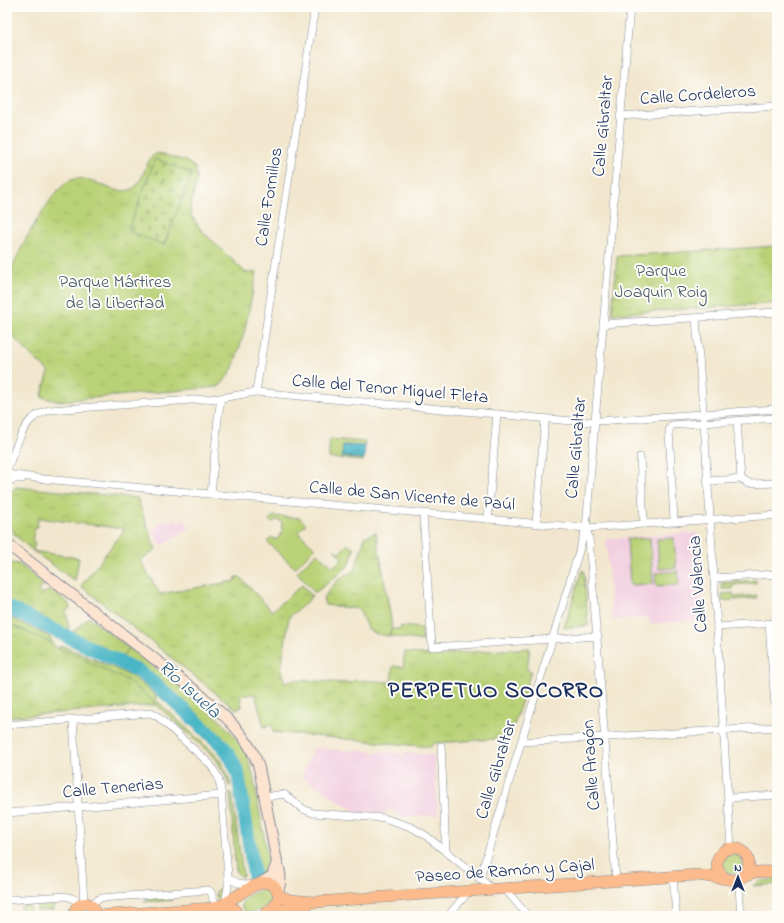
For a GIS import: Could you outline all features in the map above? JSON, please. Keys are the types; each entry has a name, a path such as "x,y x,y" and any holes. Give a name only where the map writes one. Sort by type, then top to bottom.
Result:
{"main road":[{"path":"7,544 196,692 217,710 243,737 255,755 260,768 281,877 278,894"},
{"path":"747,856 748,869 735,878 720,873 717,868 717,862 722,851 731,848 740,850 760,865 777,864"},
{"path":"74,916 76,908 85,904 95,910 96,916 218,907 272,876 277,862"},
{"name":"Paseo de Ramón y Cajal","path":"696,875 717,862"},
{"name":"Paseo de Ramón y Cajal","path":"257,884 272,885 278,894 290,900 316,902 500,890 673,876 696,875 735,878 756,872 777,871"},
{"name":"Paseo de Ramón y Cajal","path":"266,915 276,905 278,894"},
{"path":"218,907 235,914 238,896"},
{"name":"Paseo de Ramón y Cajal","path":"266,915 302,911 316,902"}],"street":[{"name":"Calle Fornillos","path":"256,392 315,7"},
{"name":"Calle Gibraltar","path":"480,878 586,528 630,7"},
{"name":"Calle Cordeleros","path":"620,116 777,106"},
{"path":"603,324 777,312"},
{"name":"Calle Valencia","path":"696,318 704,414 725,730 731,848"},
{"name":"Calle del Tenor Miguel Fleta","path":"7,470 18,443 31,419 39,413 49,410 221,398 256,392 583,422 777,409"},
{"path":"211,494 221,398"},
{"path":"488,519 497,414"},
{"path":"674,521 669,428 672,425 777,418"},
{"path":"536,524 545,419"},
{"path":"737,421 741,479"},
{"name":"Calle del Tenor Miguel Fleta","path":"7,458 18,443"},
{"path":"640,457 644,524"},
{"name":"Calle de San Vicente de Paúl","path":"7,474 586,528 777,515"},
{"name":"Calle de San Vicente de Paúl","path":"7,482 14,479 44,478"},
{"path":"708,481 741,479 749,484 777,483"},
{"path":"423,514 432,647 598,636"},
{"name":"Calle Aragón","path":"586,528 589,538 598,636 616,881"},
{"path":"574,565 582,558 588,559 591,563"},
{"path":"714,578 777,574"},
{"path":"717,627 773,623 775,705"},
{"path":"7,726 150,713 155,715 210,764 218,777 222,795 228,878 228,887 218,907"},
{"path":"73,720 85,904"},
{"path":"520,742 777,726"},
{"path":"441,746 446,852"},
{"path":"265,797 284,794 303,809 313,813 390,820 411,827 425,835 480,878 500,890 528,916"},
{"path":"729,798 777,794"},
{"name":"Calle Tenerias","path":"7,813 222,795"},
{"path":"673,876 676,916"},
{"path":"228,878 238,883 257,884"},
{"path":"228,878 238,896"},
{"path":"735,878 739,887 741,916"},
{"path":"7,900 65,896 85,904 94,902 101,898 208,890 211,892 218,907"},
{"path":"448,916 468,892"}],"shaded area":[{"path":"175,518 178,523 184,519 190,528 161,546 152,531 158,527 157,525 166,519 168,522"},
{"path":"697,532 703,620 650,624 649,617 612,620 606,539"},
{"path":"313,748 344,751 372,751 372,753 400,753 400,755 404,755 404,753 434,755 438,815 403,817 388,809 384,815 360,814 302,777"}],"green space":[{"name":"Parque Mártires de la Libertad","path":"158,153 186,161 195,168 197,180 190,209 191,215 201,230 246,273 257,272 244,333 233,368 223,383 218,387 57,401 41,397 49,372 20,344 10,332 8,327 6,306 7,285 15,260 43,211 53,197 71,180 79,178 86,179 117,190 124,191 132,189 137,186 150,160"},
{"path":"155,159 192,173 164,245 128,231"},
{"name":"Parque Joaquin Roig","path":"777,246 777,303 612,314 617,256"},
{"path":"331,439 365,442 365,446 343,445 342,457 364,459 363,461 329,458 329,441"},
{"path":"16,487 137,498 156,550 140,560 160,594 235,581 236,577 240,577 272,611 302,585 312,596 289,617 281,671 285,683 294,680 350,683 356,680 391,682 393,666 403,667 405,652 429,655 530,648 527,669 531,671 510,738 435,743 430,747 273,732 272,725 264,727 255,694 240,696 242,707 236,709 81,586 125,529 38,518 37,527 35,527 32,541 35,542 33,551 14,534 14,531 7,525 7,495"},
{"path":"274,516 300,518 306,524 298,532 315,548 295,568 267,542 272,537 276,540 283,530 281,528 281,521 275,520 272,523 269,520"},
{"path":"376,532 392,625 389,636 372,632 366,626 359,609 325,605 323,598 337,581 355,569 365,537"},
{"path":"650,538 653,584 630,585 627,539"},
{"path":"674,538 676,568 659,569 657,539"},
{"path":"348,544 354,548 351,560 347,567 315,593 297,572 317,553 333,567 342,558 334,549 339,553"},
{"path":"33,551 79,558 75,581"},
{"path":"9,563 19,564 42,583 44,586 38,589 41,594 51,590 69,604 70,609 66,610 69,628 65,630 17,607 7,600 7,567"},
{"path":"582,570 584,571 588,626 564,628"},
{"path":"678,571 679,585 656,586 655,573"},
{"path":"756,580 756,583 733,585 733,589 722,589 721,583"},
{"path":"733,593 734,597 757,595 757,598 722,601 722,594"},
{"path":"7,616 50,637 52,643 57,648 62,646 136,679 157,696 152,701 157,705 7,717"},
{"path":"7,616 50,637 52,643 7,623"},
{"path":"89,617 129,648 122,657 72,633"},
{"path":"401,626 422,628 423,641 389,636 392,629 400,629"},
{"path":"62,646 123,672 136,679 157,696 155,699 218,757 227,773 231,785 229,786 225,774 216,759 147,696 128,681 57,648"},
{"path":"129,648 208,709 235,737 245,752 253,775 269,864 269,868 266,873 260,875 243,772 237,757 227,743 214,730 153,676 143,668 122,657"},
{"path":"230,793 232,793 243,876 240,876 236,872"},
{"path":"733,854 740,857 743,864 740,871 733,874 726,871 723,864 726,857"},
{"path":"777,879 777,884 753,886 760,881"},
{"path":"223,887 224,894 222,899 219,900 216,897 216,892 218,889"},
{"path":"258,891 269,891 272,896 271,900 265,907 261,910 252,912 244,911 241,905 248,896"},
{"path":"165,896 172,900 143,902 150,897"},
{"path":"49,903 53,903 53,910 37,911 37,904 49,906"},
{"path":"21,905 30,905 30,912 21,912"}],"water":[{"path":"343,445 365,446 364,459 342,457"}],"waterway":[{"name":"Río Isuela","path":"7,607 140,672 169,696 223,746 238,773 254,875"}],"district":[{"name":"PERPETUO SOCORRO","path":"496,692"}]}
